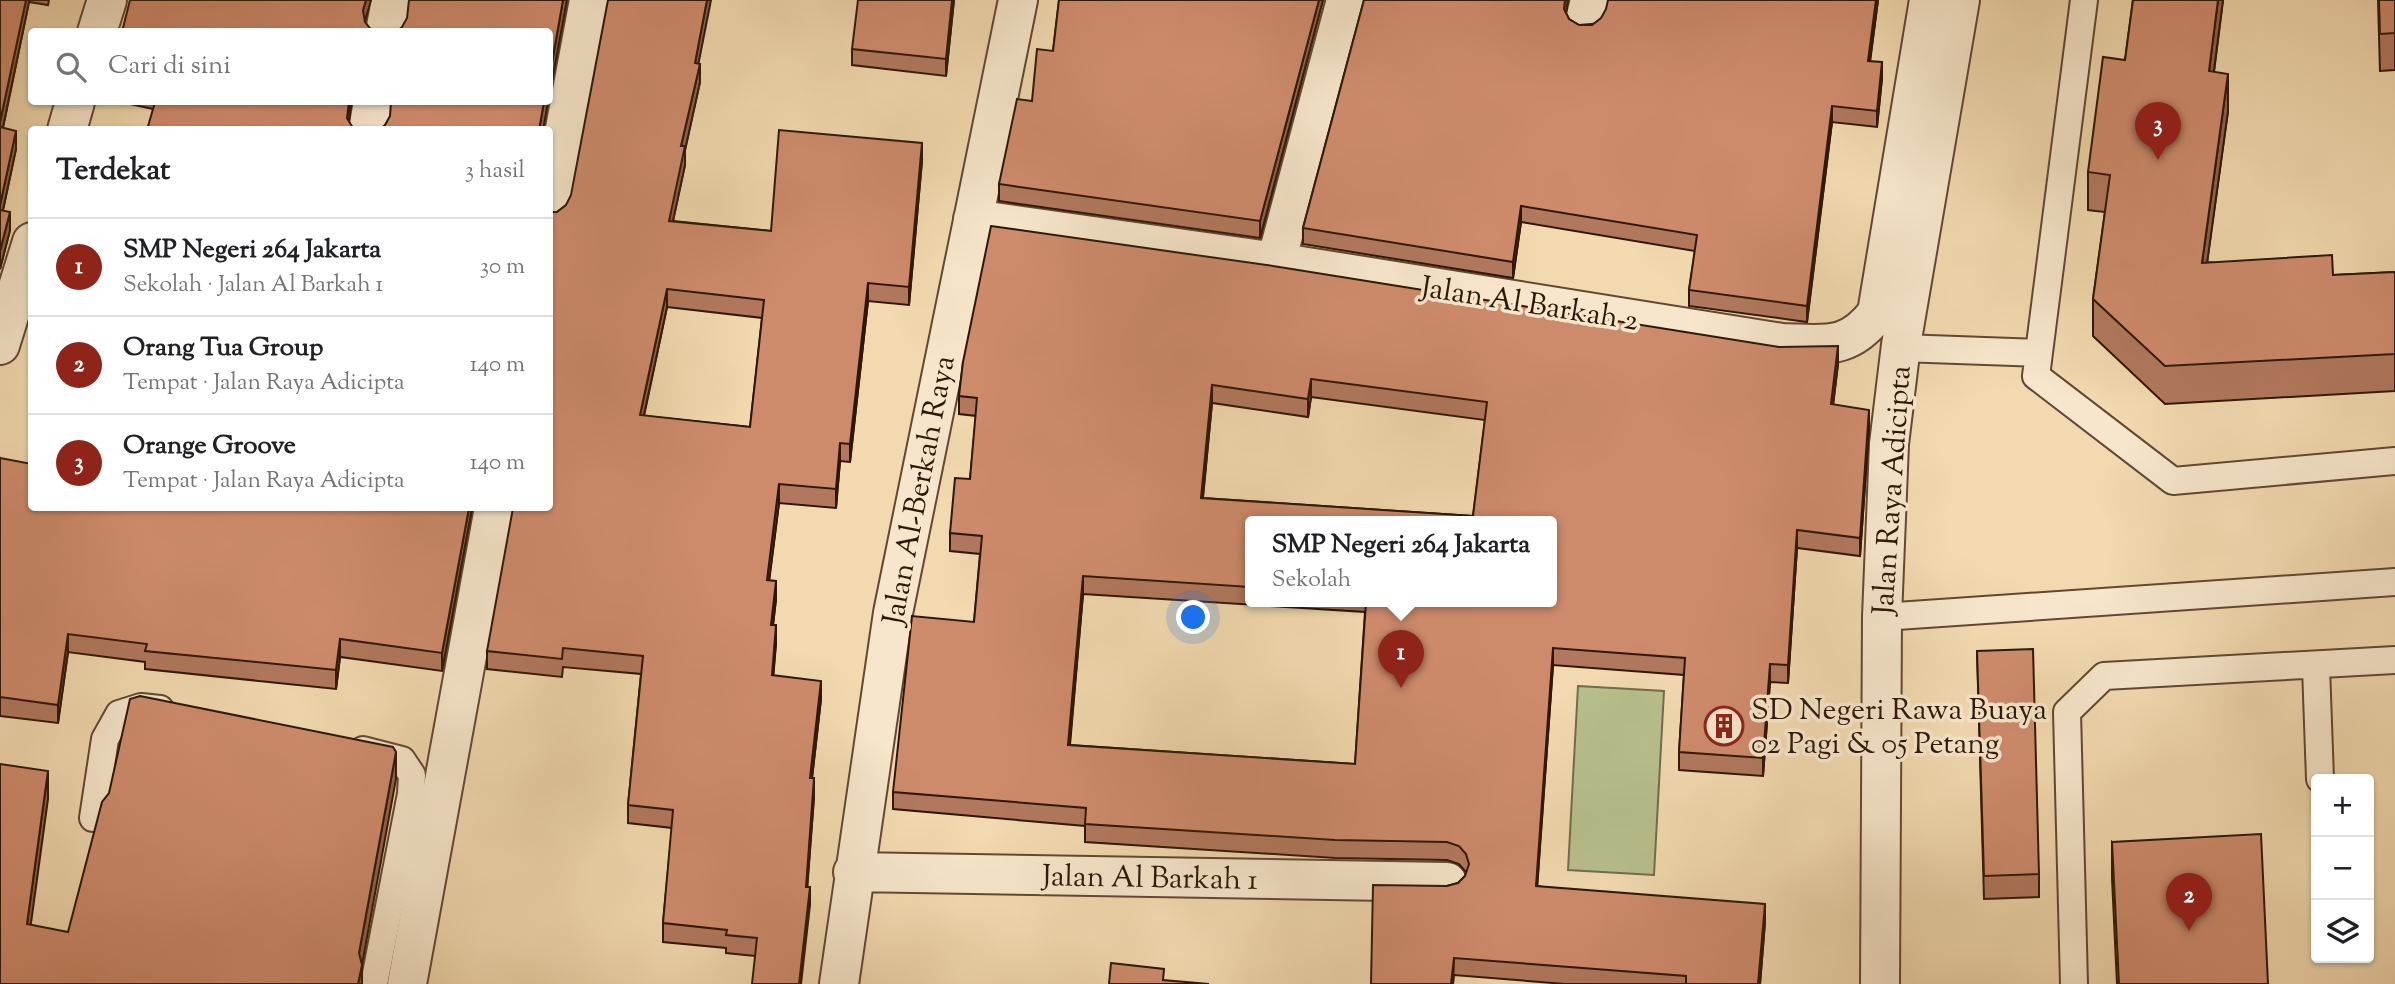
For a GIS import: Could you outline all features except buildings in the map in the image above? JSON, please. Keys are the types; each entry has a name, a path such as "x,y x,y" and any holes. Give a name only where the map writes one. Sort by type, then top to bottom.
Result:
{"street":[{"path":"98,28 107,0"},
{"path":"386,28 391,0"},
{"path":"553,193 589,0"},
{"name":"Jalan Al-Berkah Raya","path":"839,984 853,872 893,613 986,221 1018,0"},
{"path":"1276,262 1346,0"},
{"name":"Jalan Al Barkah 2","path":"986,221 1276,262 1782,344 1832,344 1861,334 1877,313 1908,141 1929,0"},
{"name":"Jalan Raya Adicipta","path":"1880,984 1882,617 1889,444 1901,348 1960,0"},
{"path":"68,126 74,105"},
{"path":"369,126 372,105"},
{"path":"0,345 5,307 28,252"},
{"path":"407,984 493,511"},
{"name":"Jalan Al Barkah 1","path":"853,872 1447,882"}],"lane":[{"path":"2084,0 2036,376 2173,481 2395,461"},
{"path":"1901,348 2039,353"},
{"path":"1882,617 2395,582"},
{"path":"2074,984 2067,712 2104,676 2316,667 2395,660"},
{"path":"2316,667 2320,774"},
{"path":"93,818 105,739 119,714 141,707 182,713"},
{"path":"344,746 402,760 412,775 411,794 374,984"}],"green space":[{"path":"1578,686 1664,691 1654,875 1568,870"}],"place":[{"name":"Orange Groove","path":"2158,160"},
{"name":"SMP Negeri 264 Jakarta","path":"1401,688"},
{"name":"SD Negeri Rawa Buaya 02 Pagi & 05 Petang","path":"1724,726"},
{"name":"Orang Tua Group","path":"2189,931"}]}
